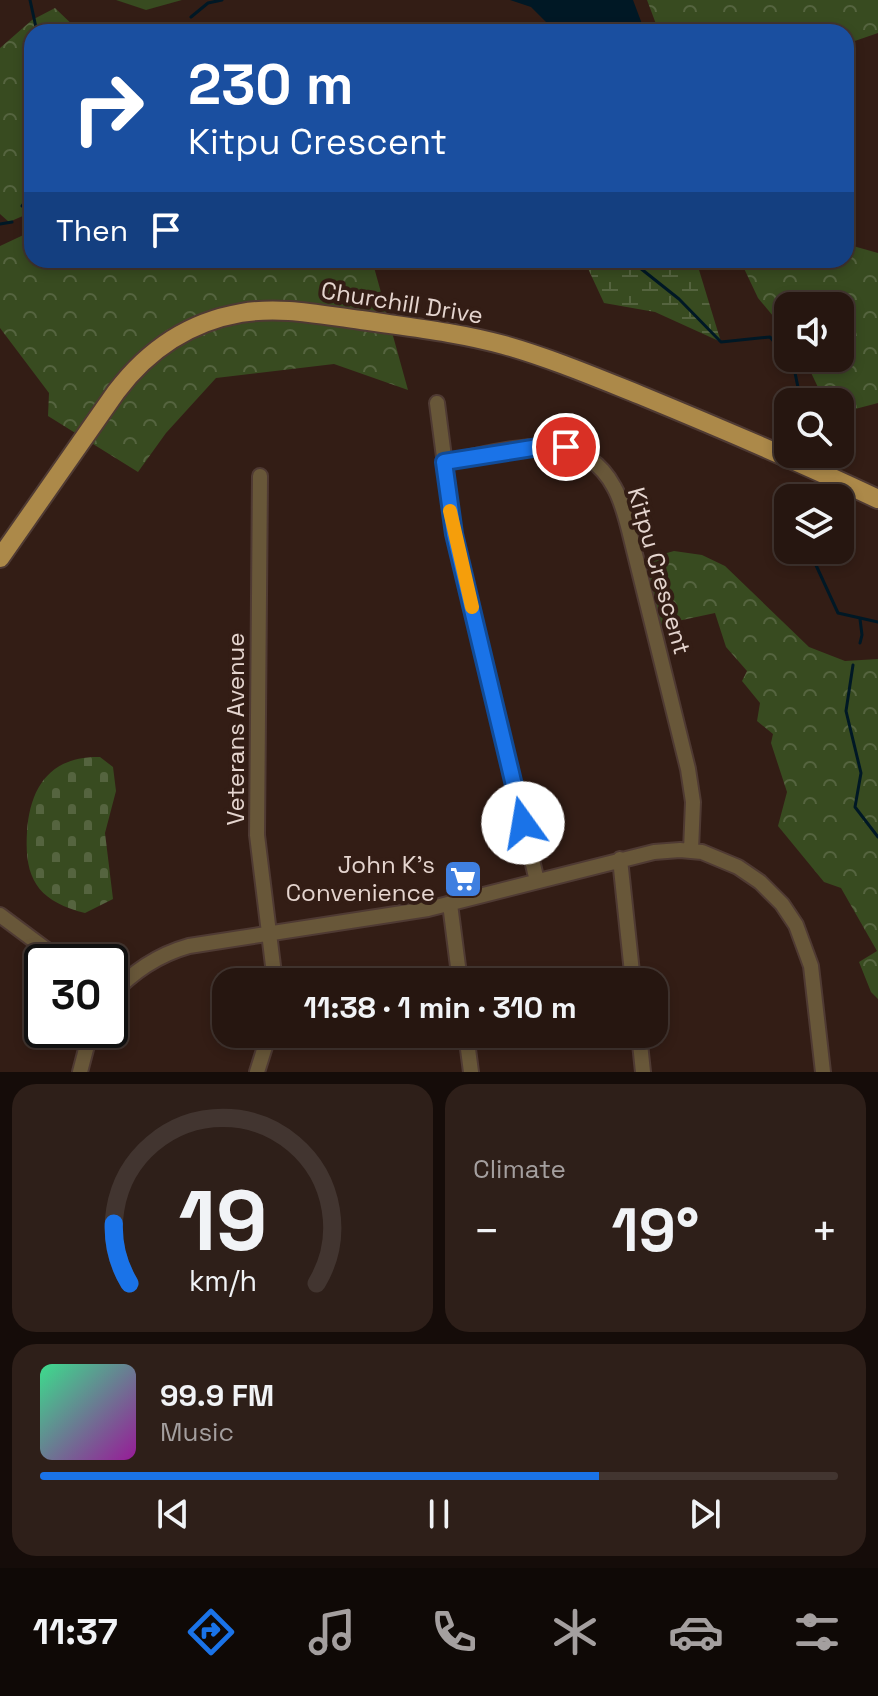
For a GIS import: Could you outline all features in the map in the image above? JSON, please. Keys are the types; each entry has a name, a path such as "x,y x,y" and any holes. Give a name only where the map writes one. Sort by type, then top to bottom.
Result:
{"main road":[{"name":"Churchill Drive","path":"0,558 121,385 150,355 177,336 200,325 232,315 265,311 304,312 426,329 522,350 711,424 878,499"}],"street":[{"path":"437,403 454,534 537,881"},
{"name":"Kitpu Crescent","path":"444,462 545,446 566,447 591,460 614,486 630,534 688,769 693,802 691,850"},
{"name":"Veterans Avenue","path":"260,476 257,835 273,968"},
{"path":"128,980 167,953 200,943 392,916 450,904 620,859 668,850 691,850 710,855 750,874 773,895 796,925 811,966 823,1072"},
{"path":"620,859 632,968"},
{"path":"450,904 458,968"},
{"path":"0,915 39,944"},
{"path":"80,1072 86,1048"},
{"path":"257,1072 265,1048"},
{"path":"468,1048 471,1072"},
{"path":"640,1048 643,1072"}],"green space":[{"path":"116,0 182,0 146,10"},
{"path":"647,0 878,0 878,33 854,41 854,24 656,24"},
{"path":"55,8 72,24 27,24"},
{"path":"24,27 24,215 9,222 0,214 0,48"},
{"path":"24,235 24,268 374,268 408,390 334,364 216,378 166,433 138,472 48,416 49,393 0,328 0,246"},
{"path":"854,246 878,253 878,403 854,409 854,388 818,388 811,372 854,372 854,292 774,292 774,317 758,298 744,268 854,268"},
{"path":"588,268 698,268 721,342 655,312 604,303"},
{"path":"674,551 702,555 725,566 809,647 845,661 878,659 878,999 871,992 859,962 877,951 841,888 824,882 778,826 787,792 771,743 773,734 757,721 760,703 742,681 747,671 726,647 715,613 659,625 649,570 656,558"},
{"path":"100,757 113,767 116,791 105,833 113,899 85,913 56,902 37,886 28,863 27,832 33,801 46,777 68,762"}],"water":[{"path":"510,0 633,0 642,24 548,24 531,7"}],"waterway":[{"path":"30,0 35,24"},
{"path":"191,17 208,3 222,0"},
{"path":"0,224 12,222"},
{"path":"640,268 679,299 721,342 770,337 774,342"},
{"path":"795,372 798,388"},
{"path":"815,564 838,613 878,622"},
{"path":"860,619 860,643"},
{"path":"853,665 846,711 861,773 855,807 878,837"}],"slow traffic":[{"path":"450,511 472,607"}],"place":[{"name":"John K's Convenience","path":"463,879"}],"route":[{"path":"523,823 454,534 444,462 545,446 566,447"}]}
